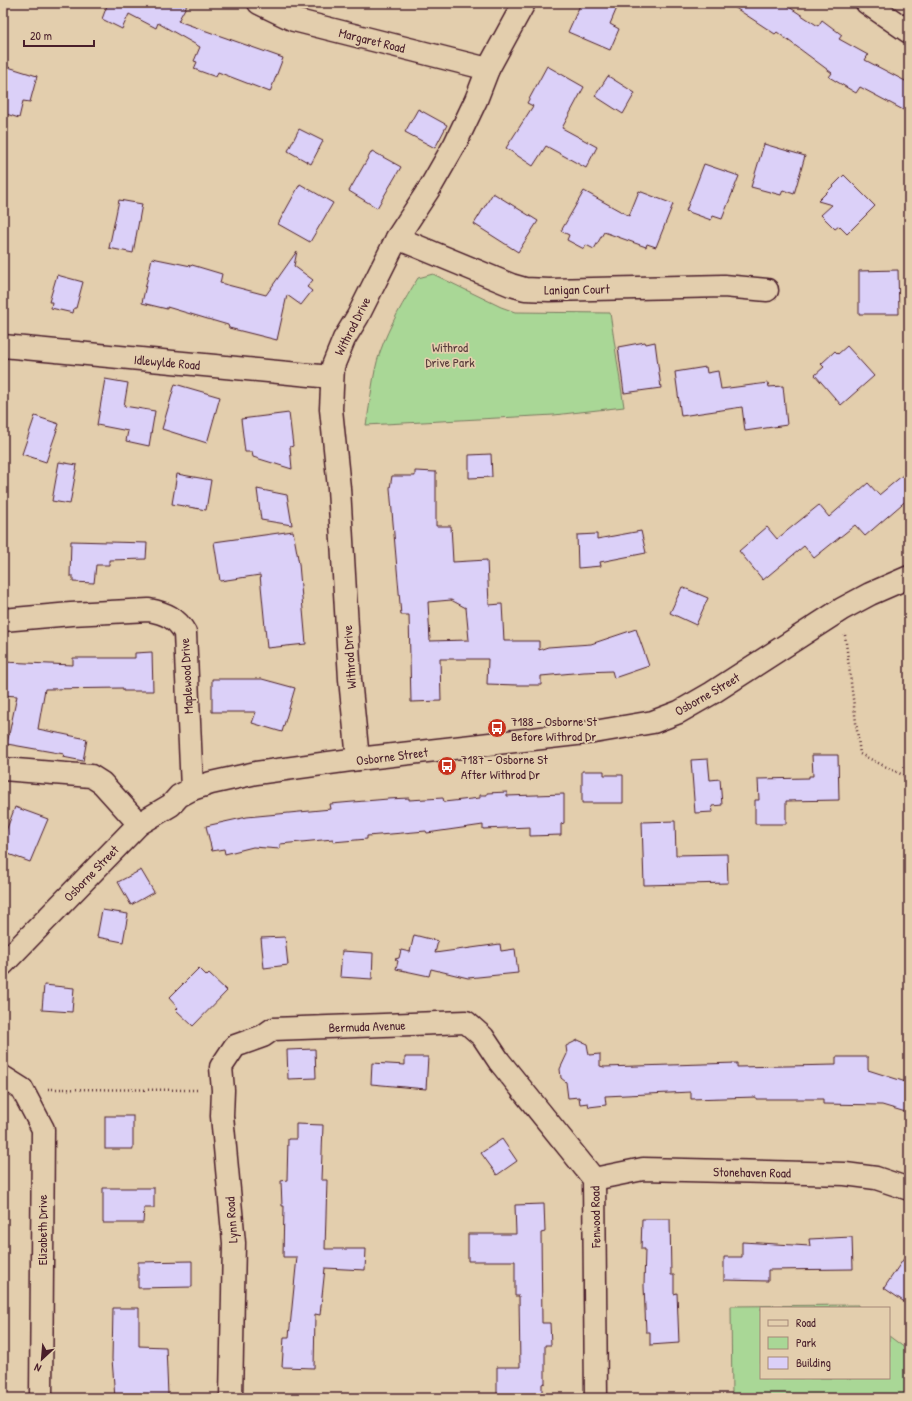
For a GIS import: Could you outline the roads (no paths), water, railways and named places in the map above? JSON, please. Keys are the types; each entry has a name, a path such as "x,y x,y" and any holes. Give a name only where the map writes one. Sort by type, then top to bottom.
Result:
{"street":[{"name":"Margaret Road","path":"259,3 294,20 488,69"},
{"name":"Withrod Drive","path":"358,760 350,678 339,488 331,409 331,377 333,366 344,339 358,316 397,238 431,186 455,144 476,100 488,69 524,3"},
{"path":"867,3 909,32"},
{"name":"Lanigan Court","path":"397,238 502,281 526,289 549,290 724,286 767,290"},
{"name":"Idlewylde Road","path":"3,346 331,377"},
{"name":"Osborne Street","path":"3,964 139,824 171,805 179,796 192,789 211,783 256,773 594,732 653,722 679,712 712,693 842,609 870,594 909,577"},
{"name":"Maplewood Drive","path":"3,620 71,614 149,610 161,612 177,621 185,633 192,789"},
{"path":"3,769 91,776 102,783 139,824"},
{"name":"Bermuda Avenue","path":"235,1046 263,1036 273,1029 466,1022 483,1037 491,1047"},
{"name":"Lynn Road","path":"231,1398 234,1243 222,1116 224,1090 221,1067 235,1046"},
{"name":"Fenwood Road","path":"491,1047 499,1061 594,1180 596,1398"},
{"name":"Elizabeth Drive","path":"3,1077 22,1089 43,1129 41,1398"},
{"name":"Stonehaven Road","path":"594,1180 643,1169 845,1174 876,1178 909,1189"}],"place":[{"name":"7188 - Osborne St Before Withrod Dr","path":"497,728"},
{"name":"7187 - Osborne St After Withrod Dr","path":"447,766"}],"park label":[{"name":"Withrod Drive Park","path":"450,354"}]}
